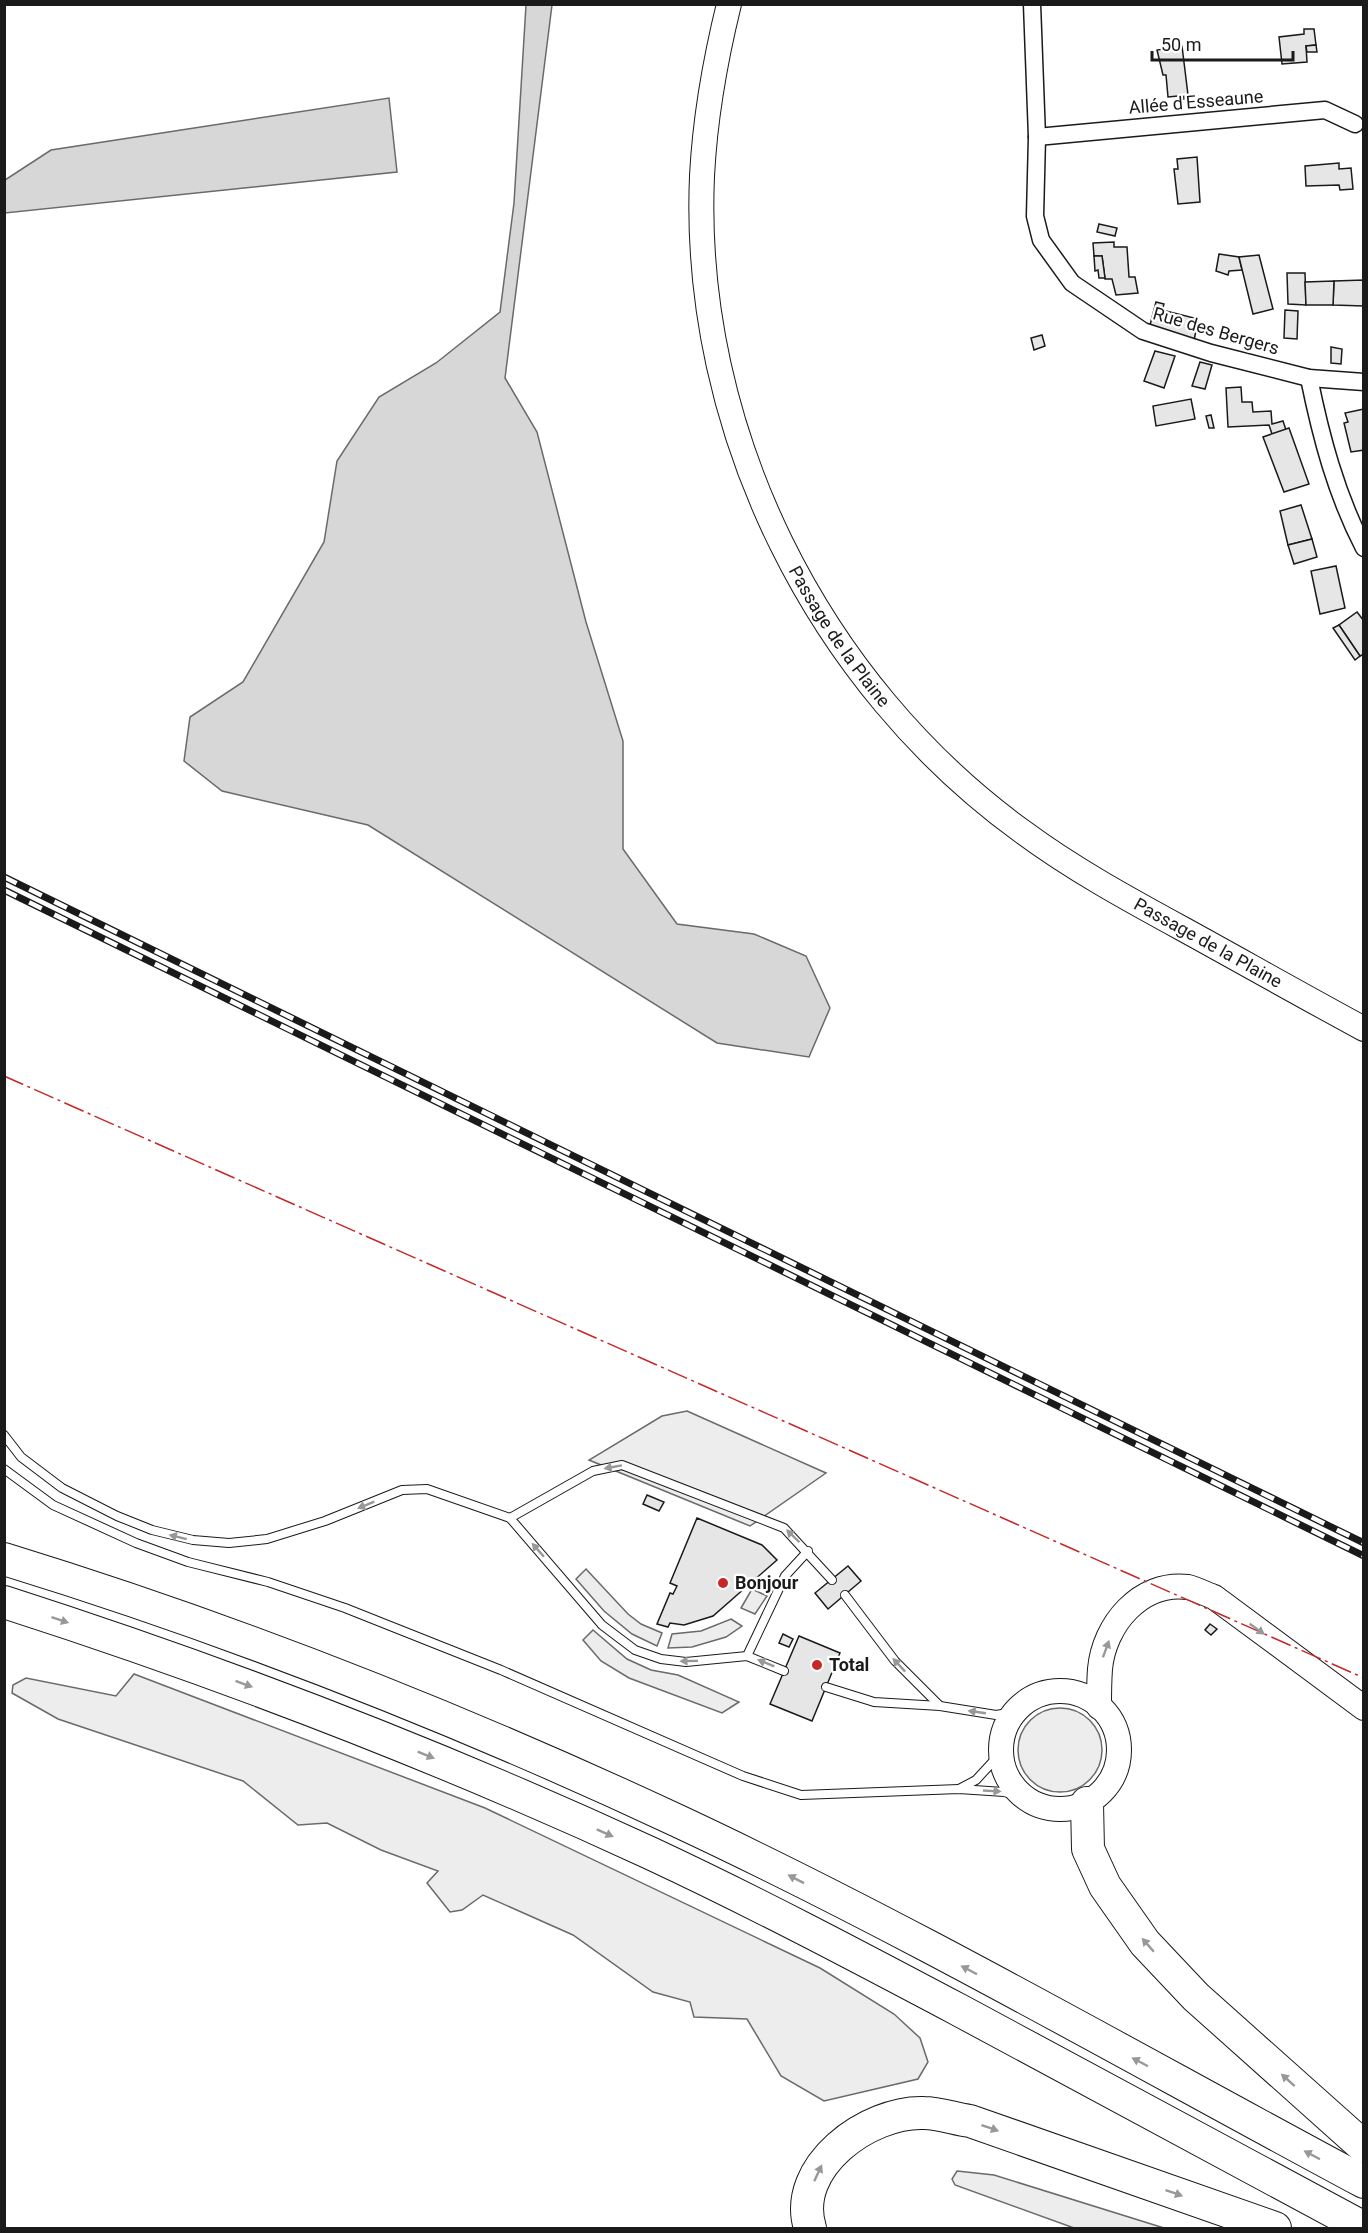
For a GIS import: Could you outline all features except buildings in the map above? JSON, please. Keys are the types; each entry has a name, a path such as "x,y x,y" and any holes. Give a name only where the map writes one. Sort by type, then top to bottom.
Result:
{"highway":[{"path":"4,1559 129,1600 338,1675 507,1745 678,1821 873,1919 1364,2182"},
{"path":"4,1602 108,1636 316,1710 483,1779 652,1854 849,1952 1364,2228"},
{"path":"1087,1803 1088,1849 1106,1886 1144,1943 1196,1997 1364,2147"},
{"path":"810,2229 807,2217 808,2194 822,2163 847,2139 881,2120 923,2113 970,2121 1275,2229"}],"street":[{"name":"Passage de la Plaine","path":"729,4 715,64 702,178 703,239 712,329 729,404 748,465 785,551 809,597 854,664 908,729 955,777 1023,832 1115,891 1364,1029"},
{"name":"Rue des Bergers","path":"1032,4 1037,137 1034,192 1037,228 1052,258 1072,283 1143,331 1211,353 1309,378 1364,382"},
{"name":"Allée d'Esseaune","path":"1037,137 1325,110 1355,124"},
{"path":"1309,378 1334,478 1349,519 1364,548"},
{"path":"1099,1707 1100,1668 1103,1655 1115,1625 1128,1606 1144,1595 1165,1588 1188,1587 1214,1597 1364,1708"},
{"path":"1055,1691 1083,1696 1099,1707 1115,1730 1118,1758 1108,1784 1087,1803 1069,1809 1050,1809 1024,1797 1006,1775 1000,1754 1003,1732 1014,1712 1037,1695 1055,1691"}],"lane":[{"path":"4,1435 21,1456 62,1488 117,1516 152,1530 193,1540 229,1543 267,1539 325,1521 402,1490 427,1489 510,1518 602,1625 635,1650 661,1659 686,1662 747,1656 784,1671"},
{"path":"510,1518 593,1472 622,1465 784,1527 832,1580"},
{"path":"4,1469 53,1504 136,1543 188,1562 268,1582 345,1608 501,1670 743,1776 801,1795 959,1789 1004,1792 1024,1797"},
{"path":"747,1656 785,1576 808,1551"},
{"path":"845,1595 895,1661 940,1706"},
{"path":"826,1687 874,1702 940,1706 996,1714 1014,1712"},
{"path":"959,1789 976,1780 1000,1754"}],"shaded area":[{"path":"526,5 552,5 505,378 537,432 586,622 623,741 623,849 677,924 754,934 806,956 830,1008 809,1057 717,1043 368,825 222,791 184,761 190,717 243,682 324,542 337,461 379,397 436,363 500,312 514,203"},
{"path":"389,98 397,172 5,213 5,180 51,150"},
{"path":"687,1411 826,1473 750,1526 589,1460 662,1416"},
{"path":"586,1569 628,1614 641,1624 662,1633 657,1646 632,1634 604,1611 576,1579"},
{"path":"752,1589 767,1596 755,1614 741,1608"},
{"path":"731,1619 742,1626 726,1637 692,1647 668,1648 672,1634 701,1631"},
{"path":"593,1630 627,1659 651,1670 678,1675 739,1702 722,1713 629,1678 601,1661 583,1640"},
{"path":"134,1674 485,1808 820,1968 894,2014 920,2038 928,2062 918,2079 824,2101 781,2076 747,2019 694,2017 690,2002 653,1992 573,1935 483,1895 462,1910 450,1912 427,1883 438,1871 381,1850 327,1823 298,1825 243,1781 58,1719 12,1693 13,1685 26,1678 116,1696"},
{"path":"1052,1708 1068,1708 1084,1715 1095,1726 1102,1742 1099,1766 1090,1780 1068,1792 1052,1792 1036,1785 1025,1774 1018,1758 1018,1742 1025,1726 1036,1715"},
{"path":"957,2171 994,2175 1164,2228 1074,2228 955,2185 952,2179"}],"railway":[{"path":"4,877 1364,1543"},
{"path":"4,890 1364,1556"}],"power":[{"path":"4,1076 1364,1678"}],"place":[{"name":"Bonjour","path":"723,1583"},
{"name":"Total","path":"817,1665"}]}
